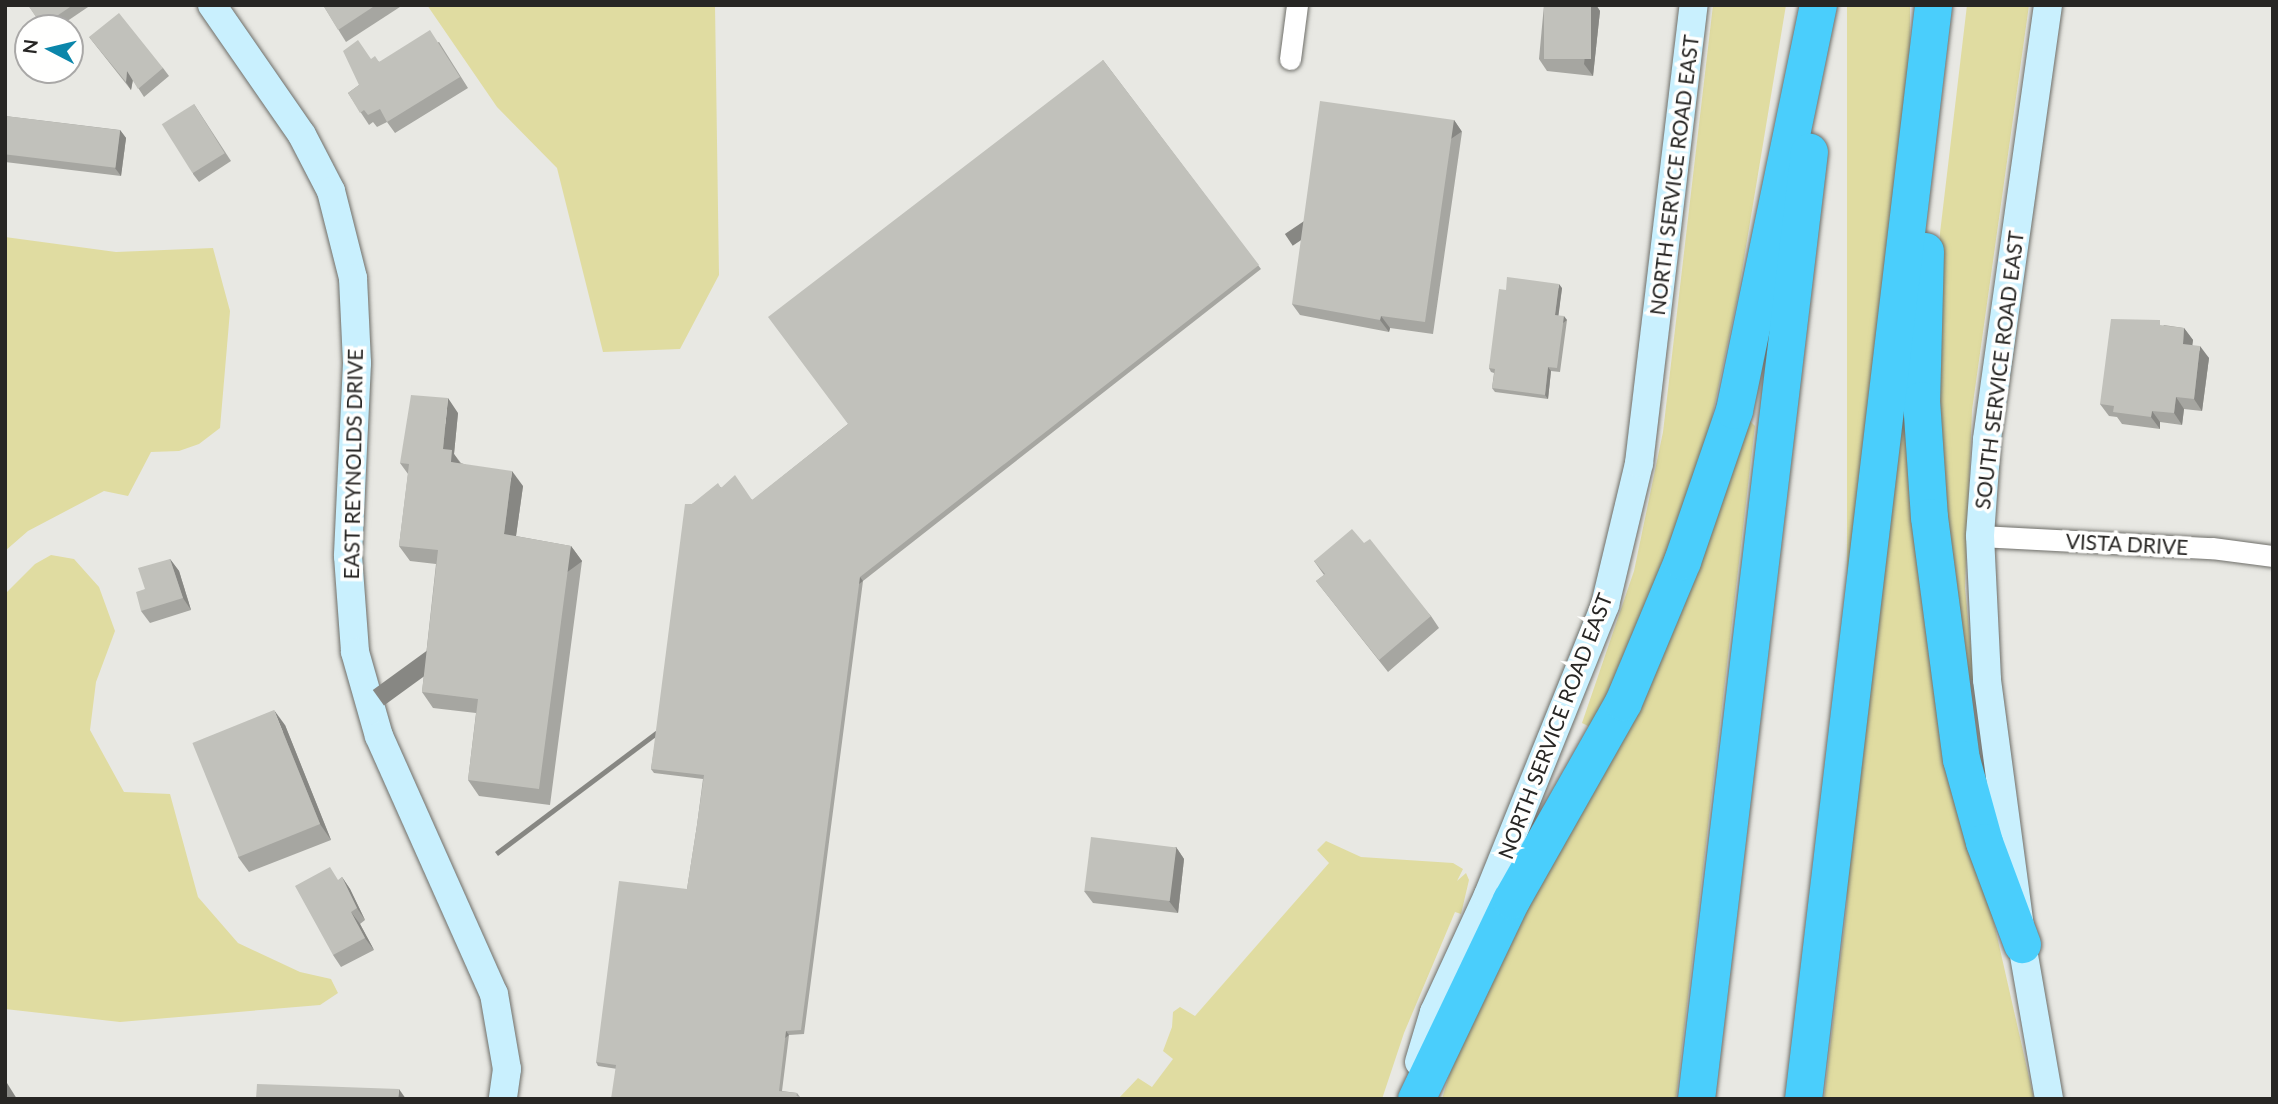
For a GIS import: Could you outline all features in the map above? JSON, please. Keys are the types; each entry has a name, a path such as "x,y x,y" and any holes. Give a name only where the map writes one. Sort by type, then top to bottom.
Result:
{"highway":[{"path":"1416,1099 1511,900 1623,702 1682,561 1734,410 1818,5"},
{"path":"1696,1099 1827,5"},
{"path":"1932,14 1921,400 1929,517 1961,759 1984,842 2022,944"},
{"path":"1803,1099 1932,14"}],"main road":[{"name":"EAST REYNOLDS DRIVE","path":"212,5 303,135 331,191 353,278 357,363 348,556 355,652 379,736 494,994 507,1069 503,1099"},
{"name":"NORTH SERVICE ROAD EAST","path":"1409,1099 1434,1012 1488,895 1605,606 1639,463 1694,5"},
{"name":"SOUTH SERVICE ROAD EAST","path":"2048,5 1987,440 1980,536 1987,680 2022,944 2049,1099"}],"street":[{"path":"1290,59 1297,5"},
{"name":"VISTA DRIVE","path":"1980,536 2212,548 2273,556"}],"shaded area":[{"path":"427,5 715,5 719,275 680,349 603,352 557,168 497,107"},
{"path":"1713,5 1786,5 1738,295 1705,450 1632,643 1590,727 1582,723 1634,571 1663,432"},
{"path":"1847,5 1910,5 1910,1099 1847,1099"},
{"path":"1967,5 2029,5 1972,410 1965,588 1974,680 1967,680 1954,610 1937,410 1940,233"},
{"path":"5,237 116,252 213,248 230,311 220,428 199,444 179,451 151,452 128,496 104,491 28,531 5,551"},
{"path":"1749,420 1755,426 1676,1099 1442,1099 1455,1056"},
{"path":"1901,445 1908,445 1989,901 2034,1099 1824,1099"},
{"path":"51,555 74,559 99,587 115,631 96,682 90,730 124,792 170,794 198,897 238,943 300,972 331,979 338,993 320,1005 120,1022 5,1009 5,594 35,564"},
{"path":"1326,841 1361,857 1453,863 1463,869 1457,881 1466,873 1469,880 1461,914 1455,912 1404,1033 1382,1099 1118,1099 1138,1078 1152,1087 1173,1059 1163,1051 1172,1027 1173,1012 1180,1007 1195,1016 1329,863 1317,850"}],"building":[{"path":"28,5 73,5 60,14 34,14"},
{"path":"323,5 376,5 338,30"},
{"path":"1544,5 1591,5 1591,59 1544,59"},
{"path":"119,13 163,68 138,89 127,71 126,82 89,37"},
{"path":"430,30 460,77 387,122 380,109 368,115 364,110 360,113 348,93 359,85 343,51 358,40 371,59 375,56 379,62"},
{"path":"1103,60 1259,265 860,577 801,1030 786,1031 779,1091 797,1093 796,1099 611,1099 616,1065 596,1062 619,881 687,889 704,775 651,769 685,504 692,504 718,483 721,488 735,475 752,500 848,424 768,317"},
{"path":"1320,101 1454,120 1425,322 1381,316 1380,320 1292,304"},
{"path":"194,104 225,153 193,173 162,124"},
{"path":"5,116 120,130 116,168 5,154"},
{"path":"1507,277 1559,284 1555,315 1564,316 1557,368 1548,367 1545,395 1492,388 1495,369 1489,368 1499,289 1506,290"},
{"path":"2111,319 2160,320 2160,325 2184,328 2183,344 2200,346 2194,399 2176,397 2174,413 2152,411 2151,417 2113,412 2114,406 2100,404"},
{"path":"411,395 448,398 443,449 452,450 451,462 512,471 504,534 571,546 539,789 468,780 478,699 422,692 438,550 399,546 409,464 400,463"},
{"path":"1352,529 1364,543 1370,539 1431,616 1379,660 1316,581 1325,574 1314,561"},
{"path":"170,559 183,598 141,611 136,592 145,589 138,568"},
{"path":"274,710 320,824 238,857 192,743"},
{"path":"1091,837 1176,847 1170,901 1084,891"},
{"path":"330,867 338,880 342,877 357,908 351,912 365,938 333,955 295,886"},
{"path":"257,1084 399,1089 398,1099 256,1099"}]}
